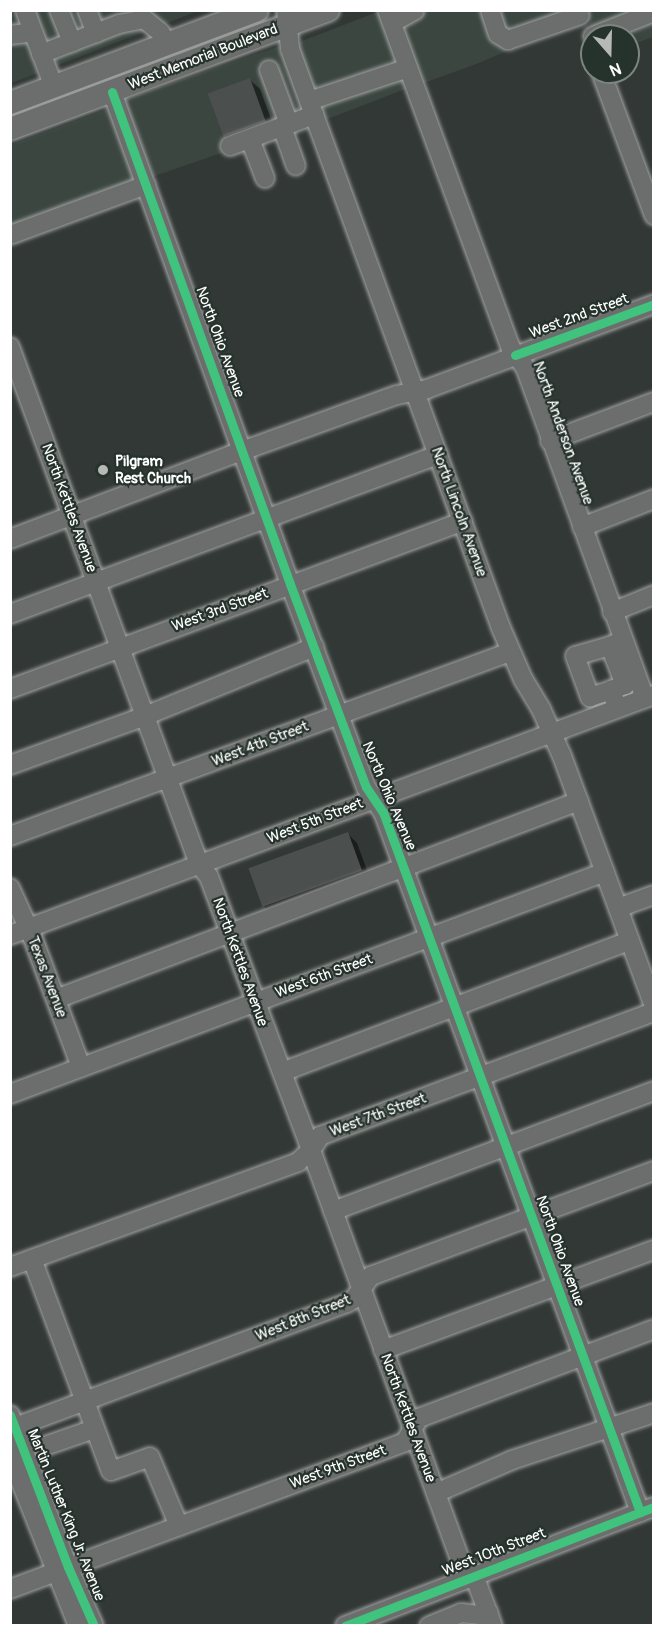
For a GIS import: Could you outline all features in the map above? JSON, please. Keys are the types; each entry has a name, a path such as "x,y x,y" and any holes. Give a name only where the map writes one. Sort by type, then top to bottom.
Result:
{"main road":[{"name":"West Memorial Boulevard","path":"10,103 257,10"},
{"name":"West Memorial Boulevard","path":"10,129 112,92 286,18 328,10"}],"street":[{"path":"25,10 54,87"},
{"path":"59,10 72,43"},
{"path":"87,10 96,33"},
{"path":"389,17 415,10"},
{"path":"490,10 498,34 508,40 580,13"},
{"path":"626,24 654,12"},
{"path":"41,54 118,24 149,15 168,44"},
{"name":"North Anderson Avenue","path":"389,17 515,355 525,367 612,612 617,643 627,669 649,697"},
{"name":"North Lincoln Avenue","path":"286,18 290,50 510,652 541,709 579,801 654,1006"},
{"path":"10,35 33,32"},
{"path":"230,146 285,126 312,108 408,68"},
{"path":"269,70 296,166"},
{"path":"605,84 654,215"},
{"name":"North Ohio Avenue","path":"112,92 366,787 375,799 403,867 608,1427 647,1509"},
{"path":"250,139 265,178"},
{"path":"10,235 146,185"},
{"name":"West 2nd Street","path":"10,539 242,451 397,395 427,389 654,304"},
{"name":"North Kettles Avenue","path":"10,346 16,379 72,515 199,864 209,877 461,1562 474,1575 491,1619"},
{"path":"550,441 654,402"},
{"path":"10,614 438,455"},
{"path":"582,527 654,499"},
{"name":"West 3rd Street","path":"10,689 464,521"},
{"path":"612,612 654,595"},
{"path":"583,721 590,697 575,656 617,643"},
{"path":"10,765 145,716 314,647"},
{"name":"West 4th Street","path":"10,836 510,652"},
{"path":"590,697 625,685 627,669"},
{"path":"611,690 617,709"},
{"name":"West 5th Street","path":"19,932 649,697"},
{"path":"56,999 579,801"},
{"name":"West 6th Street","path":"10,1094 254,1001 605,872"},
{"name":"Texas Avenue","path":"10,888 19,932 56,999 81,1067"},
{"path":"618,908 654,894"},
{"path":"282,1072 629,941"},
{"name":"West 7th Street","path":"10,1267 298,1162 311,1150 320,1136 654,1012"},
{"path":"333,1211 654,1091"},
{"name":"West 8th Street","path":"12,1424 84,1402 347,1303 361,1290 371,1276 654,1172"},
{"path":"383,1350 654,1251"},
{"path":"32,1259 111,1471 150,1457 179,1526"},
{"name":"West 9th Street","path":"10,1589 405,1442 419,1418 654,1329"},
{"path":"436,1493 512,1460 654,1413"},
{"name":"Martin Luther King Jr. Avenue","path":"12,1424 62,1569 78,1626"},
{"path":"45,1446 94,1429"},
{"name":"Martin Luther King Jr. Avenue","path":"10,1455 62,1569 94,1626"},
{"name":"West 10th Street","path":"345,1626 647,1509"},
{"path":"429,1626 461,1613 481,1615 491,1619"}],"shaded area":[{"path":"11,11 18,11 41,72 11,83"},
{"path":"31,11 198,11 53,67"},
{"path":"380,11 409,88 325,120 296,43"},
{"path":"394,11 572,11 576,21 479,63 421,84"},
{"path":"585,11 653,11 653,37 640,42 640,24 590,24"},
{"path":"283,45 310,123 149,178 122,100"},
{"path":"111,108 139,184 11,234 11,145"}],"building":[{"path":"250,78 266,121 223,137 208,93"},
{"path":"348,832 362,871 262,907 248,868"}],"cycle path":[{"path":"112,92 290,584 366,787 383,812 640,1512"},
{"path":"515,355 654,304"},
{"path":"10,1415 68,1567 94,1626"},
{"path":"345,1626 654,1507"}],"place":[{"name":"Pilgram Rest Church","path":"103,470"}]}
